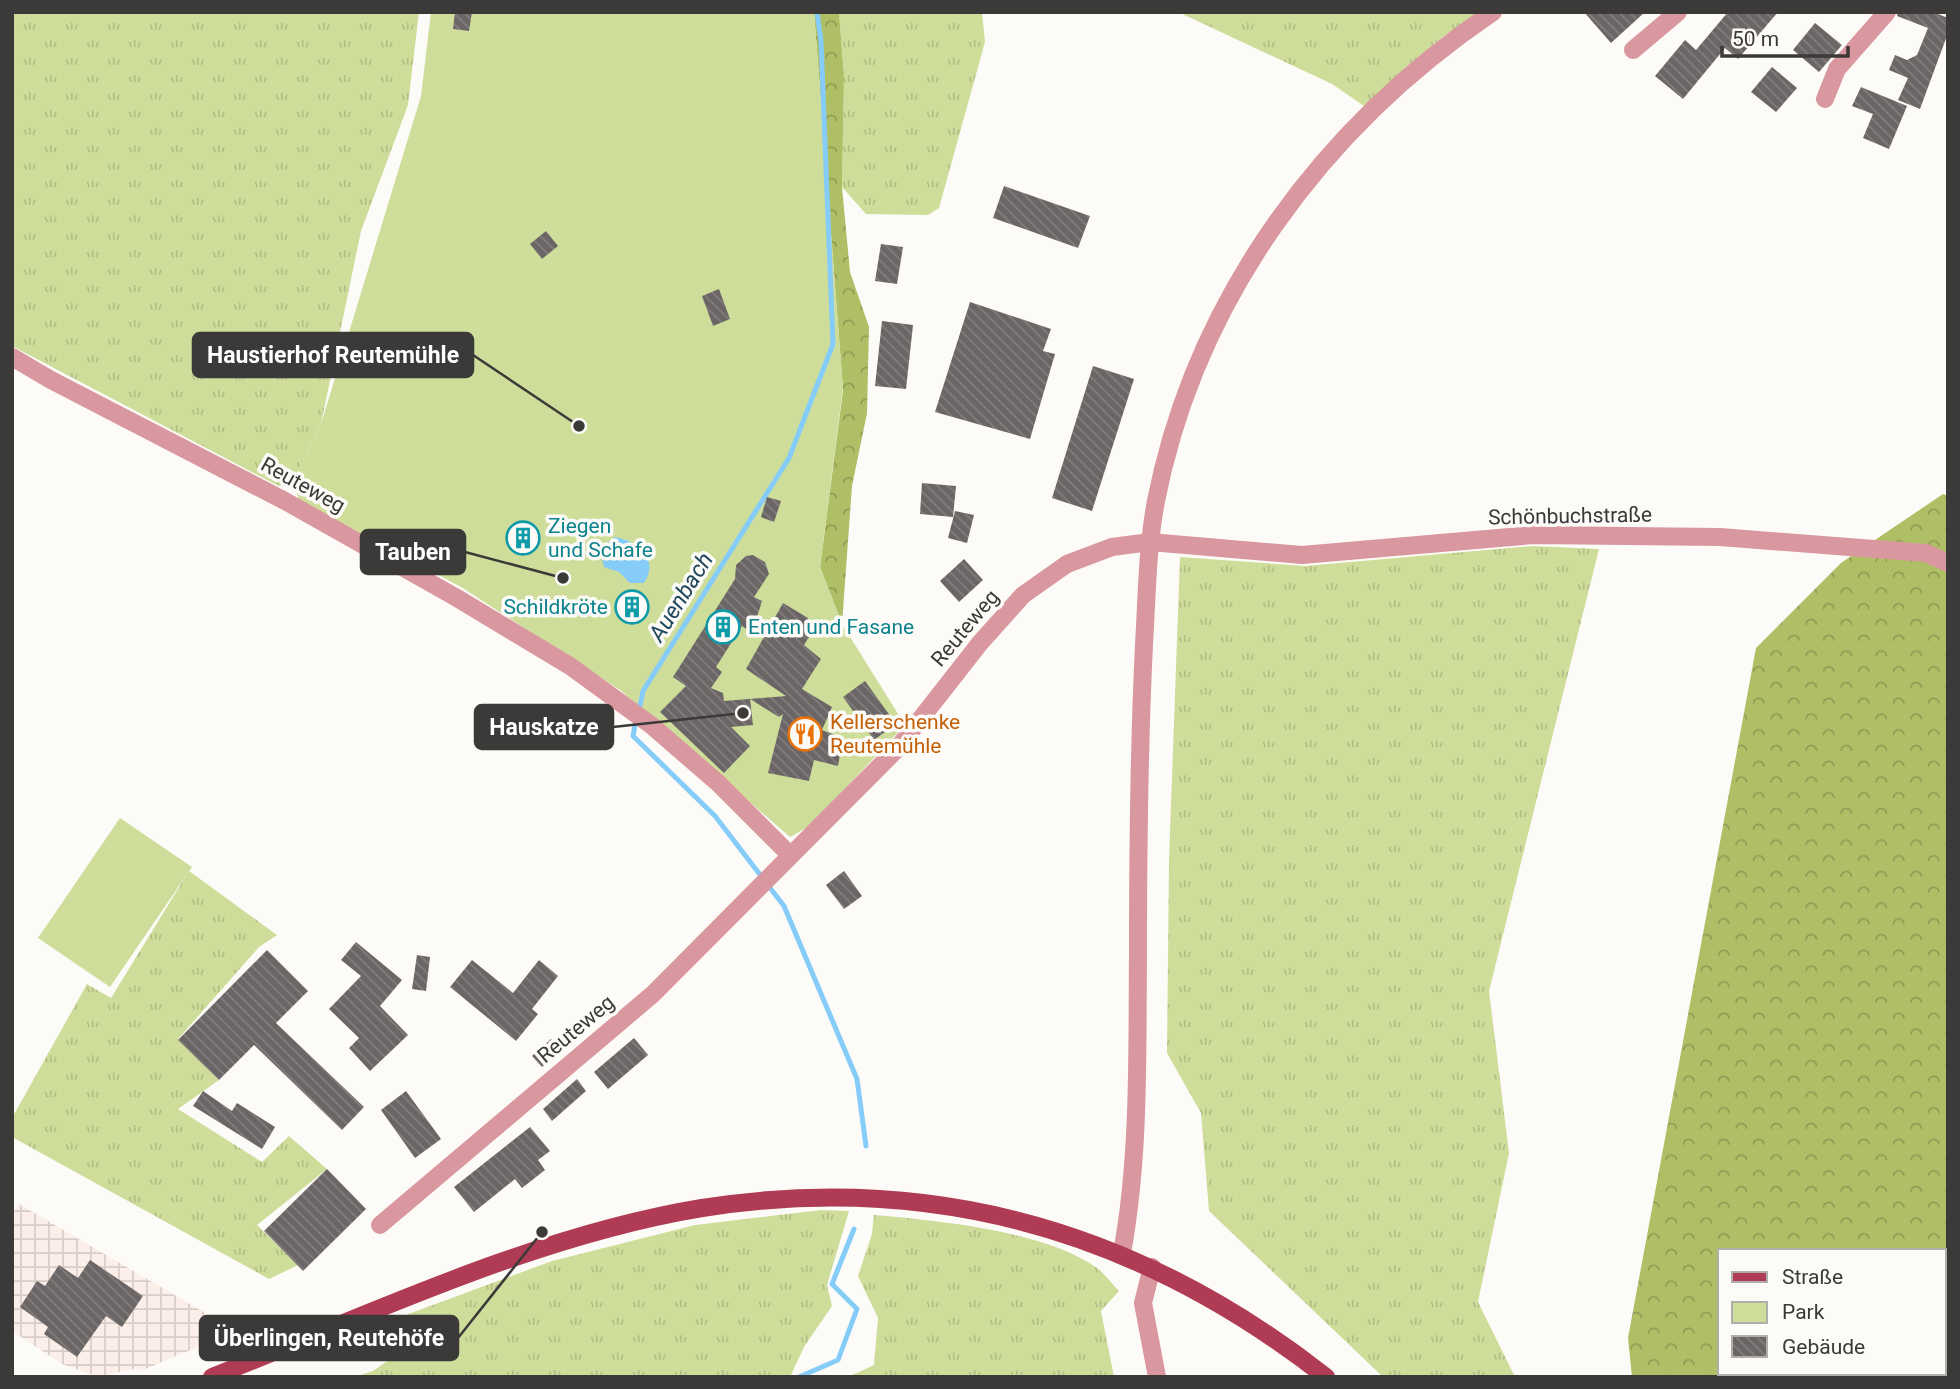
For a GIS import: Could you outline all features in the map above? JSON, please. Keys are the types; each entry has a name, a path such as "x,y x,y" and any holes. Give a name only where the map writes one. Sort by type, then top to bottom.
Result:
{"main road":[{"path":"212,1377 506,1262 565,1242 699,1209 748,1202 834,1198 928,1203 1048,1227 1122,1253 1237,1312 1326,1377"}],"street":[{"path":"1122,1253 1133,1155 1142,697 1150,542 1163,473 1199,361 1234,289 1264,238 1326,157 1376,106 1452,41 1493,12"},
{"path":"1633,50 1678,12"},
{"path":"1825,99 1837,69 1887,12"},
{"name":"Reuteweg","path":"12,357 51,380 274,495 446,591 614,697 718,783 789,854"},
{"name":"Schönbuchstraße","path":"1150,542 1302,555 1533,535 1720,537 1926,553 1948,563"},
{"name":"Reuteweg","path":"380,1224 653,993 789,854 897,749 980,643 1023,595 1067,564 1112,547 1150,542"},
{"path":"1152,1267 1143,1303 1157,1377"}],"shaded area":[{"path":"19,1204 236,1331 143,1370 132,1369 99,1377 62,1364 12,1331 12,1215"}],"green space":[{"path":"12,12 419,12 408,105 361,231 321,424 292,483 279,486 12,346"},
{"path":"431,12 814,12 843,388 820,567 842,624 905,725 810,826 790,837 620,690 461,587 300,501 292,483 321,424 421,96"},
{"path":"814,12 839,12 844,77 842,187 850,272 869,327 867,413 852,486 842,624 820,567 843,391"},
{"path":"839,12 982,12 985,42 939,208 928,215 866,214 842,187 844,77"},
{"path":"1178,12 1479,12 1440,39 1364,106 1332,84"},
{"path":"1943,494 1948,496 1948,1377 1632,1377 1628,1338 1756,648 1841,563"},
{"path":"1533,546 1599,549 1489,991 1509,1153 1478,1302 1515,1377 1383,1377 1209,1211 1201,1113 1167,1053 1169,860 1180,557 1305,566"},
{"path":"120,818 192,867 110,987 38,938"},
{"path":"189,871 277,935 259,947 178,1039 219,1080 178,1109 262,1162 289,1136 327,1169 257,1225 298,1265 269,1279 12,1137 12,1118 87,984 111,998"},
{"path":"821,1210 849,1211 827,1285 832,1306 804,1347 790,1377 354,1377 373,1371 404,1349 403,1316 552,1261 695,1225"},
{"path":"874,1215 958,1224 1021,1236 1076,1255 1097,1268 1119,1291 1101,1311 1114,1377 848,1377 874,1365 878,1318 858,1276 872,1234"}],"water":[{"path":"614,537 631,542 644,552 649,567 644,583 630,583 619,572 604,567 600,551"}],"building":[{"path":"455,12 472,12 469,31 453,29"},
{"path":"1584,12 1645,12 1611,43"},
{"path":"1728,12 1778,12 1738,59 1725,48 1683,99 1655,76 1685,40 1696,50"},
{"path":"1898,12 1933,12 1948,18 1948,33 1920,109 1898,100 1908,78 1889,70 1895,55 1907,60 1917,55 1928,28 1897,16"},
{"path":"1815,23 1842,45 1819,72 1793,50"},
{"path":"1772,67 1797,88 1776,112 1751,92"},
{"path":"1861,87 1907,106 1889,149 1863,138 1873,114 1852,106"},
{"path":"1004,186 1090,216 1078,248 993,218"},
{"path":"546,231 558,246 542,259 530,244"},
{"path":"881,244 903,247 897,284 875,281"},
{"path":"719,289 730,319 713,326 702,296"},
{"path":"970,302 1051,329 1043,351 1055,354 1030,439 935,412"},
{"path":"882,321 913,325 906,389 875,386"},
{"path":"1093,366 1134,379 1092,511 1052,498"},
{"path":"922,483 956,486 953,517 920,514"},
{"path":"767,497 781,501 774,522 761,517"},
{"path":"955,511 974,515 967,543 948,538"},
{"path":"753,555 765,562 769,574 754,597 762,601 752,633 742,626 716,667 722,672 711,688 723,693 724,701 786,696 746,669 783,603 808,618 811,634 804,645 821,659 802,689 832,707 822,730 843,738 838,766 814,760 809,781 768,773 783,714 779,717 750,699 753,725 731,727 750,746 724,773 660,712 686,686 673,677 735,579 736,565 746,556"},
{"path":"964,559 983,580 959,602 940,581"},
{"path":"865,681 896,724 874,740 843,697"},
{"path":"844,871 862,896 844,909 826,885"},
{"path":"356,942 402,980 380,1006 408,1035 370,1071 349,1048 359,1038 329,1009 361,976 341,960"},
{"path":"267,950 308,991 276,1023 364,1107 342,1130 254,1045 219,1080 178,1040"},
{"path":"417,955 430,957 426,991 412,989"},
{"path":"472,960 513,993 539,960 558,976 532,1009 538,1014 516,1041 450,987"},
{"path":"634,1038 648,1055 608,1089 594,1072"},
{"path":"551,1039 561,1050 542,1067 532,1056"},
{"path":"577,1079 586,1091 552,1121 543,1109"},
{"path":"203,1091 232,1111 237,1103 275,1127 262,1149 193,1106"},
{"path":"406,1091 441,1139 415,1158 381,1110"},
{"path":"530,1127 550,1151 538,1160 545,1170 522,1188 515,1179 474,1212 454,1187"},
{"path":"327,1169 366,1209 303,1271 264,1231"},
{"path":"90,1260 143,1296 122,1327 106,1316 77,1357 44,1334 48,1327 20,1307 37,1281 45,1286 59,1265 78,1278"}],"waterway":[{"name":"Auenbach","path":"639,711 643,691 789,458 833,344 821,41 817,12"},
{"name":"Auenbach","path":"636,720 633,736 715,816 784,906 857,1079 866,1146"},
{"name":"Auenbach","path":"799,1377 838,1360 857,1309 832,1284 854,1229"}],"place":[{"name":"Haustierhof Reutemühle","path":"579,426"},
{"name":"Ziegen und Schafe","path":"523,538"},
{"name":"Tauben","path":"563,578"},
{"name":"Schildkröte","path":"632,607"},
{"name":"Enten und Fasane","path":"723,627"},
{"name":"Hauskatze","path":"743,713"},
{"name":"Kellerschenke Reutemühle","path":"805,734"},
{"name":"Überlingen, Reutehöfe","path":"542,1232"}]}
